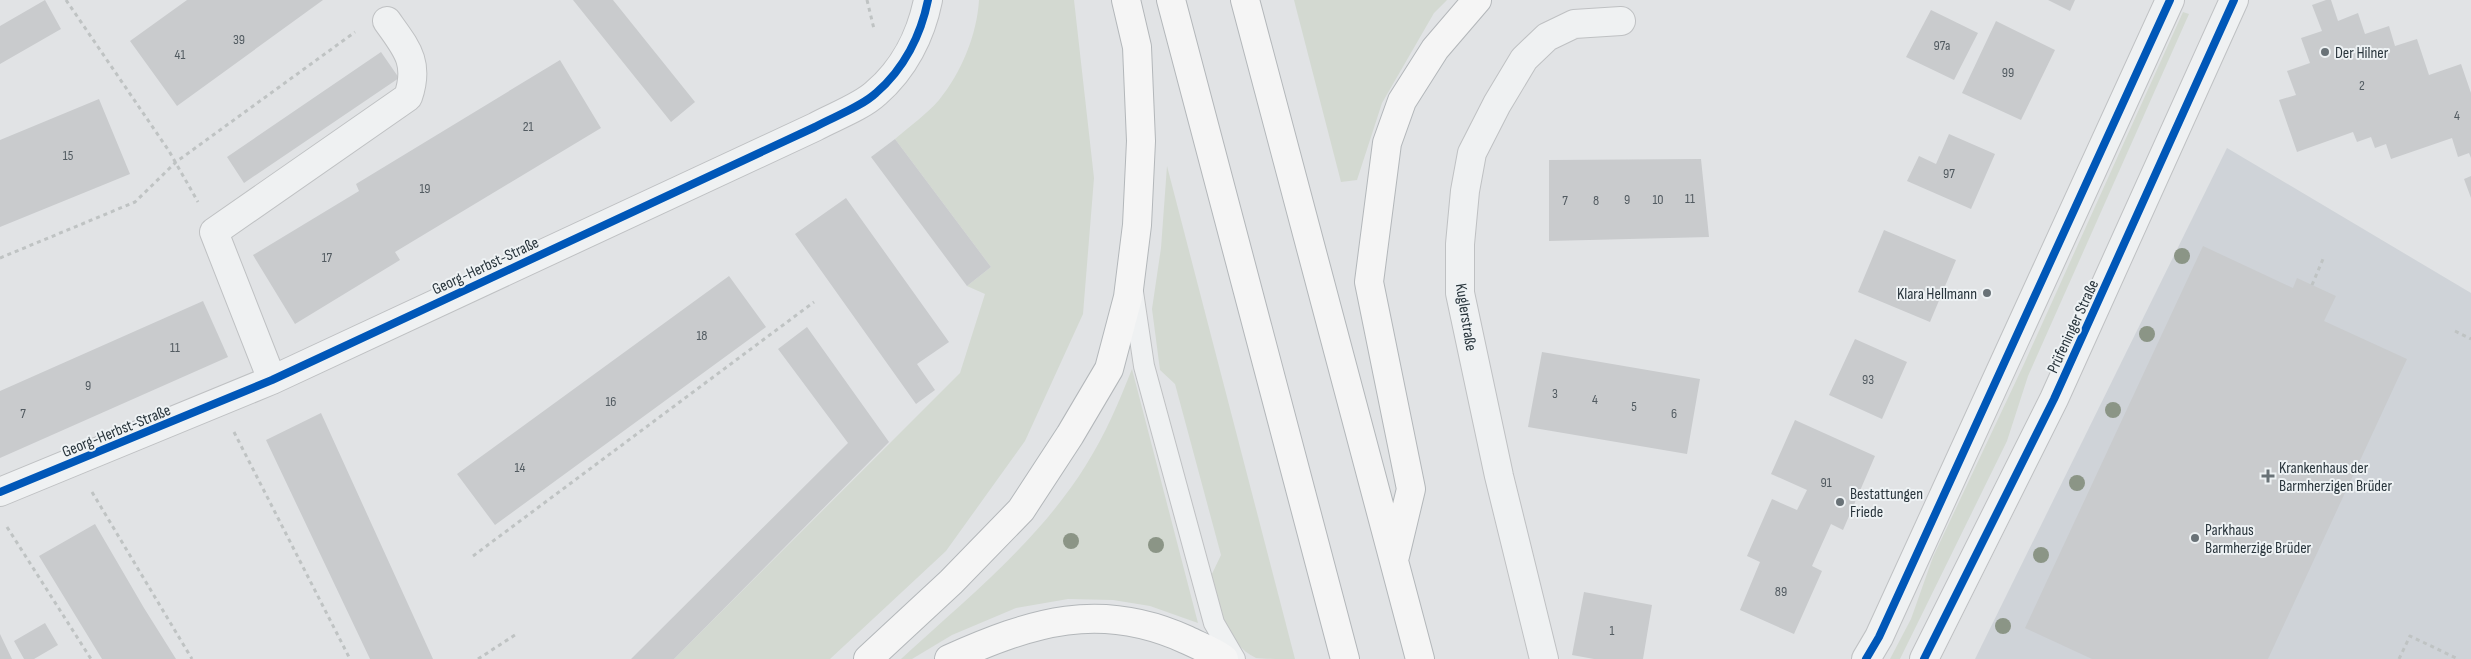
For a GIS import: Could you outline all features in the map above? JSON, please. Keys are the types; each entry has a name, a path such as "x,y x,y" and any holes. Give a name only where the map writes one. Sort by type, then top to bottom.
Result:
{"highway":[{"path":"868,659 951,582 1021,510 1070,436 1109,369 1128,297 1137,225 1141,141 1137,47 1126,0"},
{"path":"1171,0 1345,659"},
{"path":"1245,0 1420,659"},
{"path":"1394,560 1411,489 1369,282 1387,143 1402,101 1435,49 1477,0"},
{"path":"949,659 1001,636 1054,622 1111,618 1168,631 1224,659"}],"street":[{"name":"Georg-Herbst-Straße","path":"0,492 272,380 815,128 876,94 904,62 923,25 928,0"},
{"path":"1866,659 1879,637 2170,0"},
{"name":"Prüfeninger Straße","path":"1924,659 2054,399 2234,0"},
{"path":"272,380 214,232 408,97 413,82 413,66 408,52 387,21"},
{"name":"Kuglerstraße","path":"1544,659 1499,476 1460,293 1460,244 1465,191 1472,153 1497,104 1524,59 1547,38 1574,24 1621,21"}],"lane":[{"path":"1131,272 1146,376 1214,623 1235,659"}],"path":[{"path":"66,0 176,162 214,232"},
{"path":"867,0 874,30"},
{"path":"0,258 135,202 176,162 360,29"},
{"path":"2312,284 2323,259"},
{"path":"472,556 814,302"},
{"path":"2455,330 2471,339"},
{"path":"219,403 350,659"},
{"path":"74,461 192,659"},
{"path":"5,524 91,659"},
{"path":"478,659 518,633"},
{"path":"2399,659 2410,636 2458,659"}],"shaded area":[{"path":"979,0 1074,0 1094,178 1083,314 1025,441 946,551 830,659 674,659 960,373 985,294 967,286 991,267 895,139 939,100 954,78 971,40 978,13"},
{"path":"1294,0 1447,0 1434,13 1382,103 1357,180 1341,182"},
{"path":"2183,12 2189,14 2028,376 2007,441 1900,659 1890,659 1911,619 1933,557 2024,364"},
{"name":"Krankenhaus der Barmherzigen Brüder","path":"2227,148 2471,293 2471,659 1975,659"},
{"path":"1167,166 1295,659 1256,658 1246,652 1231,634 1221,612 1210,578 1221,555 1175,384 1160,370 1152,309 1161,248"},
{"path":"1132,369 1198,623 1150,606 1113,600 1068,599 1016,608 952,635 912,659 901,659 976,591 1024,544 1067,493 1093,454"}],"building":[{"path":"45,0 61,29 0,64 0,26"},
{"path":"187,0 323,0 177,106 130,41"},
{"path":"573,0 613,0 695,102 671,122"},
{"path":"2048,0 2075,0 2070,11"},
{"path":"2331,0 2338,21 2358,13 2365,34 2389,26 2395,46 2417,39 2429,75 2461,64 2471,93 2471,158 2469,153 2458,157 2452,138 2391,159 2386,144 2375,148 2371,137 2357,142 2353,132 2297,152 2279,100 2296,95 2287,71 2310,63 2301,38 2322,31 2312,5"},
{"path":"1931,10 1978,33 1954,80 1906,57"},
{"path":"1996,21 2055,50 2021,120 1962,93"},
{"path":"381,52 399,78 244,183 227,157"},
{"path":"560,60 601,128 395,252 400,260 295,324 253,255 359,191 356,184"},
{"path":"99,99 130,174 0,227 0,140"},
{"path":"1949,134 1995,154 1971,209 1907,181 1919,156 1936,164"},
{"path":"895,139 991,267 967,286 871,157"},
{"path":"1701,159 1709,237 1549,241 1549,160"},
{"path":"2471,176 2471,198 2464,179"},
{"path":"846,198 949,342 917,364 935,390 916,404 795,234"},
{"path":"1884,230 1956,260 1930,322 1858,292"},
{"name":"Parkhaus Barmherzige Brüder","path":"2203,246 2293,288 2297,278 2336,296 2324,321 2407,359 2268,659 2092,659 2025,628"},
{"path":"729,276 766,327 495,525 457,474"},
{"path":"203,301 228,357 0,458 0,391"},
{"path":"807,327 889,442 674,659 631,659 848,443 778,349"},
{"path":"1855,339 1907,362 1882,419 1829,395"},
{"path":"1542,352 1700,379 1687,454 1528,427"},
{"path":"321,413 433,659 370,659 266,440"},
{"path":"1795,420 1875,456 1843,530 1831,524 1812,566 1822,571 1794,634 1740,610 1760,562 1747,556 1772,499 1797,510 1807,490 1771,474"},
{"path":"95,524 176,659 102,659 39,556"},
{"path":"1584,592 1652,605 1643,659 1594,659 1572,655"},
{"path":"45,623 58,645 34,659 24,659 14,641"},
{"path":"0,634 12,659 0,659"}],"cycle path":[{"path":"0,492 272,380 855,107 870,98 886,84 903,62 921,26 928,0"},
{"path":"1866,659 1879,637 2170,0"},
{"path":"1924,659 2054,399 2234,0"}],"place":[{"name":"Der Hilner","path":"2325,52"},
{"name":"Klara Hellmann","path":"1987,293"},
{"name":"Krankenhaus der Barmherzigen Brüder","path":"2268,476"},
{"name":"Bestattungen Friede","path":"1840,502"},
{"name":"Parkhaus Barmherzige Brüder","path":"2195,538"}]}
